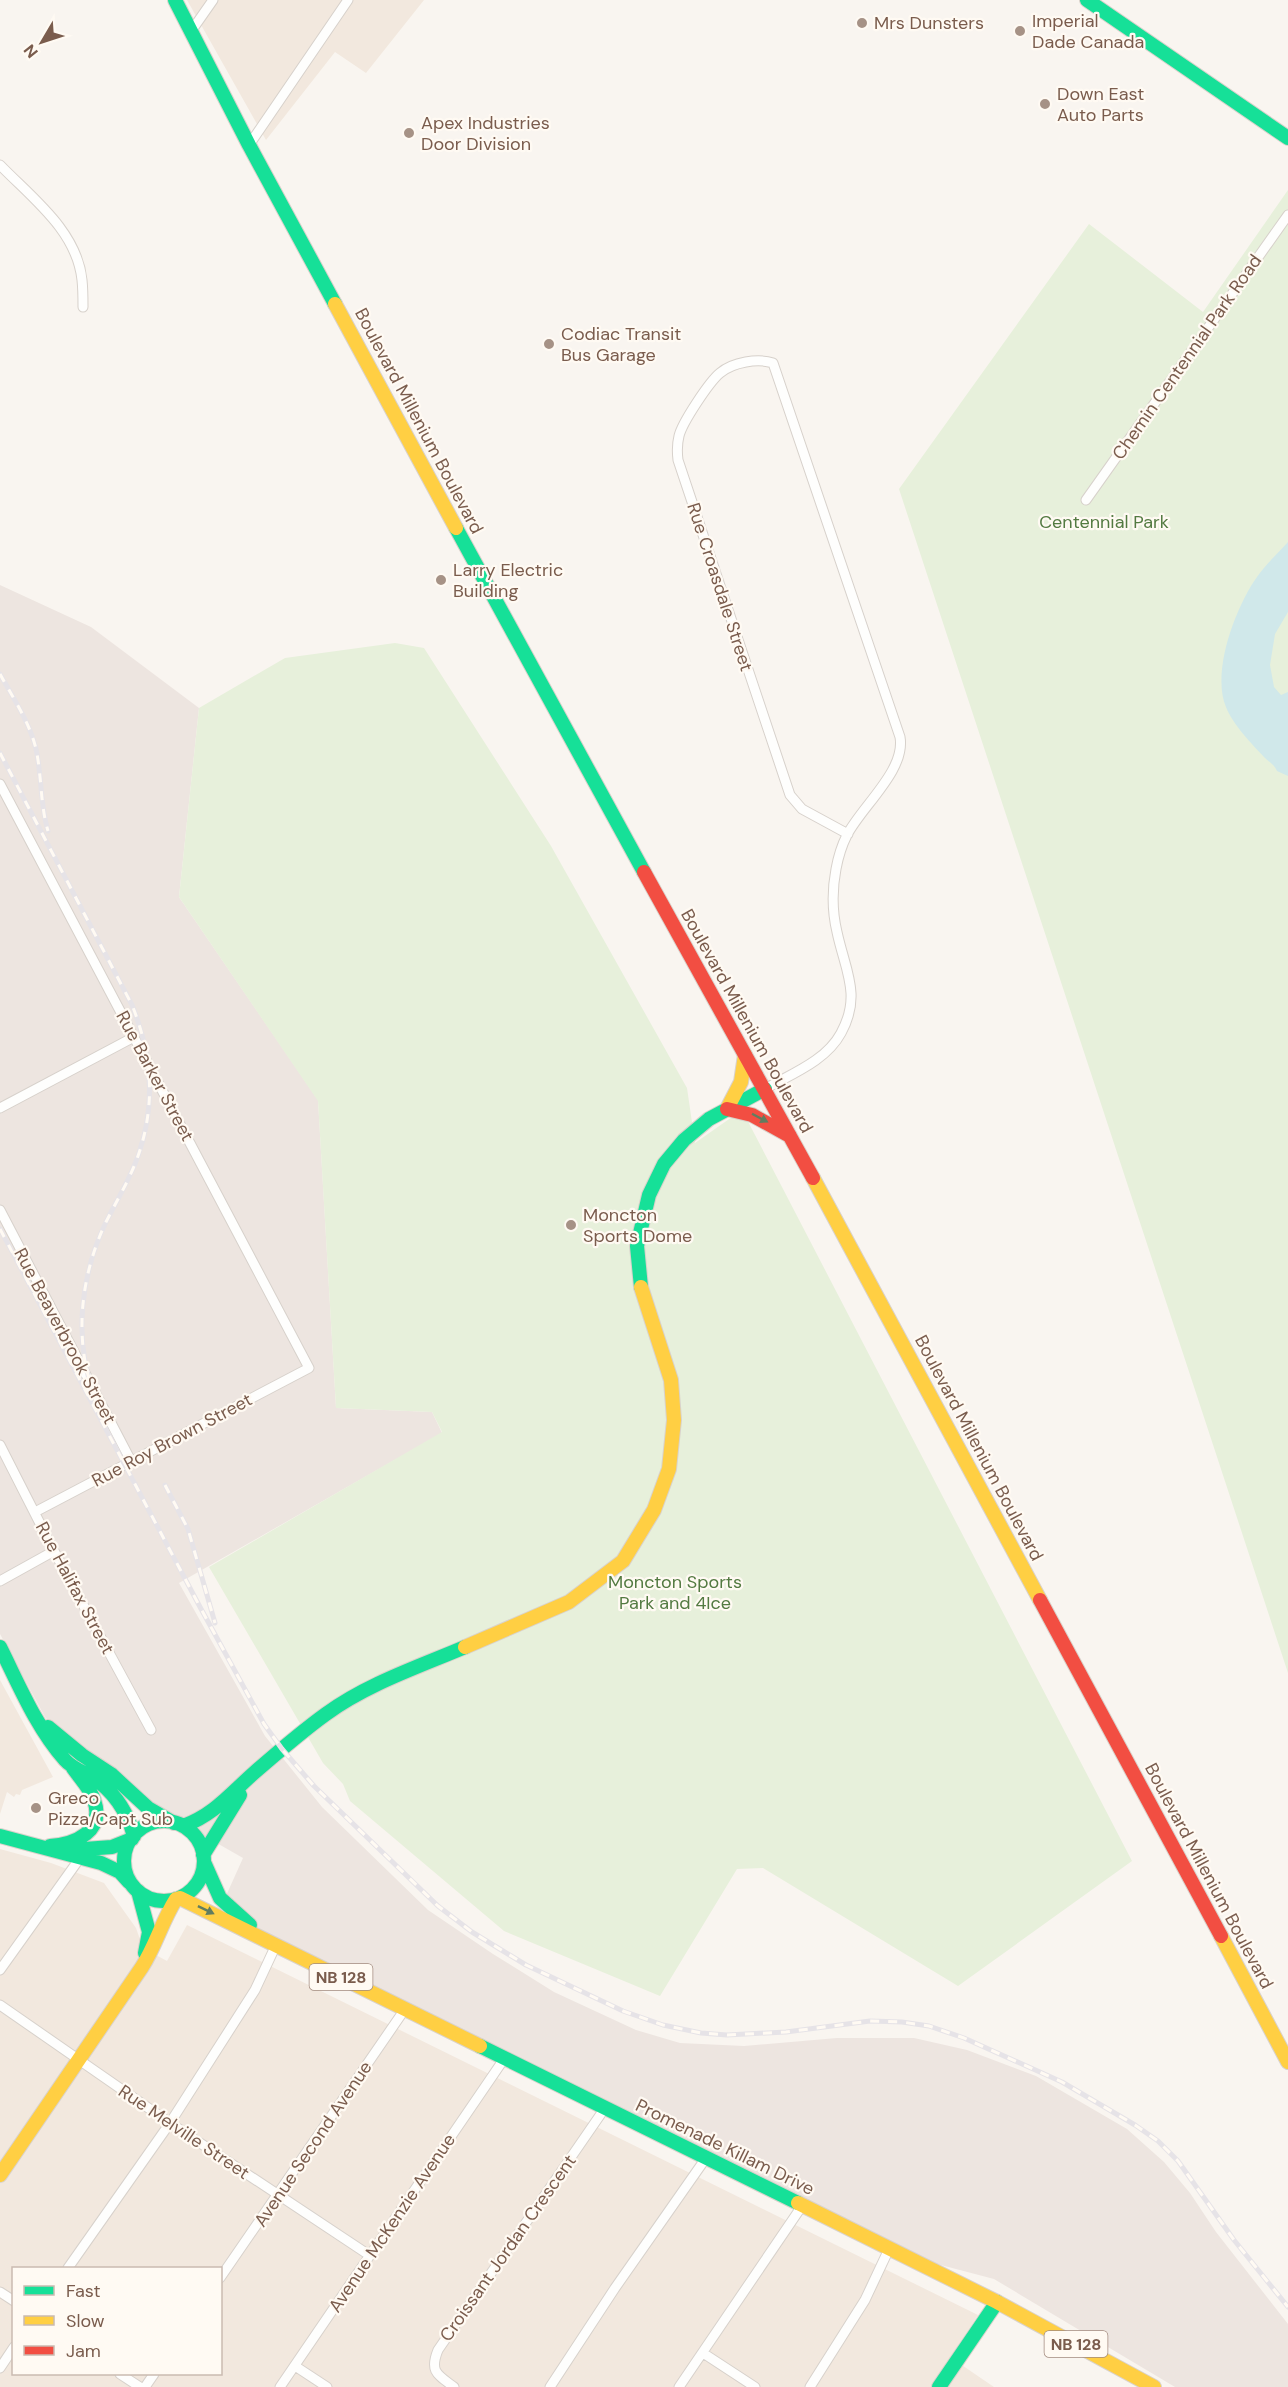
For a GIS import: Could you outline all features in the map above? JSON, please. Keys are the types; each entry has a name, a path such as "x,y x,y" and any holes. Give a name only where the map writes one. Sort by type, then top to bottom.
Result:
{"main road":[{"path":"1087,0 1288,138"},
{"name":"Boulevard Millenium Boulevard","path":"174,1 192,30 249,145 566,733 765,1089 1288,2062"},
{"path":"727,1109 742,1086 745,1053"},
{"path":"26,1844 86,1850 112,1847 133,1837 147,1825 166,1822 178,1825 200,1820 214,1811 254,1773 326,1714 359,1693 569,1602 623,1561 654,1510 669,1469 674,1420 671,1380 641,1289 637,1246 649,1195 664,1164 684,1140 709,1119 765,1089"},
{"path":"727,1109 751,1113 790,1137"},
{"path":"1,1652 56,1749 95,1801 97,1816 92,1829 83,1838 64,1846 46,1846"},
{"path":"0,2175 142,1967 155,1946 163,1920 178,1898 195,1886 202,1872 203,1858 196,1838 148,1808 111,1774 72,1747 37,1718"},
{"path":"72,1768 89,1775 120,1800 126,1810 133,1837 125,1855 124,1865 149,1932 142,1967"},
{"path":"203,1858 254,1773"},
{"path":"0,1836 111,1867 134,1887 157,1900 178,1898"},
{"name":"Promenade Killam Drive","path":"203,1858 214,1890 222,1904 276,1945"},
{"name":"Promenade Killam Drive","path":"178,1898 997,2302 1154,2387"},
{"path":"939,2387 997,2302"}],"street":[{"path":"192,30 213,0"},
{"path":"249,145 348,0"},
{"path":"0,165 61,227 76,257 82,279 83,308"},
{"name":"Chemin Centennial Park Road","path":"1086,500 1288,215"},
{"name":"Rue Croasdale Street","path":"762,359 773,363 902,747 896,764 848,834 802,809 790,795 678,460 677,447 684,423 717,375 730,367 762,359"},
{"name":"Rue Barker Street","path":"0,784 309,1368"},
{"path":"765,1089 815,1061 828,1050 841,1035 849,1016 852,996 850,976 833,912 837,860 848,834"},
{"path":"0,1107 134,1037"},
{"name":"Rue Beaverbrook Street","path":"0,1210 131,1461"},
{"name":"Rue Roy Brown Street","path":"35,1512 309,1368"},
{"name":"Rue Halifax Street","path":"0,1445 54,1551 151,1730"},
{"path":"0,1581 54,1551"},
{"path":"0,1970 80,1858"},
{"path":"69,2267 170,2123 255,1990 276,1945"},
{"name":"Rue Melville Street","path":"0,2005 170,2123 369,2255"},
{"name":"Avenue Second Avenue","path":"222,2275 405,2010"},
{"name":"Avenue McKenzie Avenue","path":"280,2387 504,2059"},
{"name":"Croissant Jordan Crescent","path":"454,2387 438,2375 434,2367 438,2350 605,2108"},
{"path":"550,2387 615,2288 706,2158"},
{"path":"679,2387 802,2206"},
{"path":"810,2387 865,2300 889,2249"},
{"path":"0,2368 12,2350"},
{"path":"703,2352 755,2387"},
{"path":"295,2366 327,2387"},
{"path":"123,2375 140,2387"}],"shaded area":[{"path":"187,0 424,0 366,73 335,52 266,140"},
{"path":"0,585 91,627 199,708 179,897 318,1100 336,1408 432,1412 442,1433 179,1583 265,1736 322,1807 428,1910 554,1992 636,2030 680,2043 744,2046 837,2038 914,2038 967,2050 1036,2076 1127,2129 1164,2162 1190,2193 1216,2232 1288,2324 1288,2387 1175,2387 994,2279 895,2253 216,1918 243,1858 152,1806 85,1760 45,1717 0,1634"},
{"path":"0,1680 53,1777 22,1790 20,1795 16,1794 14,1797 7,1792 0,1814"},
{"path":"0,1849 51,1863 104,1883 136,1928 143,1948 167,1961 187,1925 978,2315 950,2357 994,2387 0,2387"}],"green space":[{"name":"Centennial Park","path":"1288,190 1288,1673 899,489 1089,224 1203,312"},
{"name":"Moncton Sports Park and 4Ice","path":"395,643 424,648 551,846 687,1088 695,1143 742,1110 1132,1861 958,1986 763,1868 737,1869 660,1996 504,1931 350,1801 343,1784 323,1763 209,1567 442,1432 432,1412 336,1408 318,1101 179,897 199,708 285,658"}],"water":[{"path":"1288,542 1288,612 1275,634 1270,665 1274,687 1281,695 1288,692 1288,776 1277,771 1233,721 1222,693 1222,676 1228,640 1241,605 1261,572"}],"railway":[{"path":"0,674 21,711 33,739 48,831"},
{"path":"0,753 132,1005 139,1023 147,1061 149,1099 144,1137 131,1173 97,1242 86,1285 82,1329 87,1373 94,1394"},
{"path":"0,1229 264,1724 314,1786 438,1906 472,1932 526,1965 623,2011 663,2025 701,2033 727,2035 786,2032 870,2021 902,2022 929,2026 964,2038 1062,2082 1158,2141 1178,2161 1234,2240 1288,2307"},
{"path":"165,1485 188,1529 215,1623"}],"traffic: fast":[{"path":"175,0 249,145 335,304"},
{"path":"1087,0 1288,138"},
{"path":"456,528 644,872"},
{"path":"641,1287 637,1246 649,1195 664,1164 684,1140 709,1119 765,1089"},
{"path":"0,1647 45,1734 68,1763 92,1777 113,1795 128,1818 134,1836"},
{"path":"183,1826 213,1810 290,1742 342,1703 393,1677 465,1647"},
{"path":"48,1727 82,1755 111,1774 148,1808 174,1823"},
{"path":"50,1846 78,1839 92,1828 95,1820 94,1800 73,1768"},
{"path":"203,1855 240,1795"},
{"path":"164,1821 186,1828 192,1833 203,1853 204,1861 197,1883 192,1889 172,1900 164,1901 142,1894 136,1889 125,1869 124,1861 131,1839 136,1833 156,1822 164,1821"},
{"path":"0,1836 101,1863 120,1872 129,1882"},
{"path":"71,1850 112,1847 132,1839"},
{"path":"204,1862 220,1898 250,1925"},
{"path":"138,1891 149,1932 145,1953"},
{"path":"480,2046 798,2203"},
{"path":"939,2387 997,2302"}],"traffic: slow":[{"path":"335,304 456,528"},
{"path":"728,1107 741,1082 745,1055"},
{"path":"813,1178 1040,1600"},
{"path":"465,1647 569,1602 623,1561 654,1510 669,1469 674,1420 671,1380 641,1287"},
{"path":"180,1898 480,2046"},
{"path":"0,2175 142,1967 176,1899"},
{"path":"1221,1936 1288,2062"},
{"path":"798,2203 997,2302 1154,2387"}],"traffic: jam":[{"path":"644,872 813,1178"},
{"path":"727,1109 752,1115 790,1136"},
{"path":"1040,1600 1221,1936"}],"place":[{"name":"Mrs Dunsters","path":"862,23"},
{"name":"Imperial Dade Canada","path":"1020,31"},
{"name":"Down East Auto Parts","path":"1045,104"},
{"name":"Apex Industries Door Division","path":"409,133"},
{"name":"Codiac Transit Bus Garage","path":"549,344"},
{"name":"Larry Electric Building","path":"441,580"},
{"name":"Moncton Sports Dome","path":"571,1225"},
{"name":"Greco Pizza/Capt Sub","path":"36,1808"}]}
